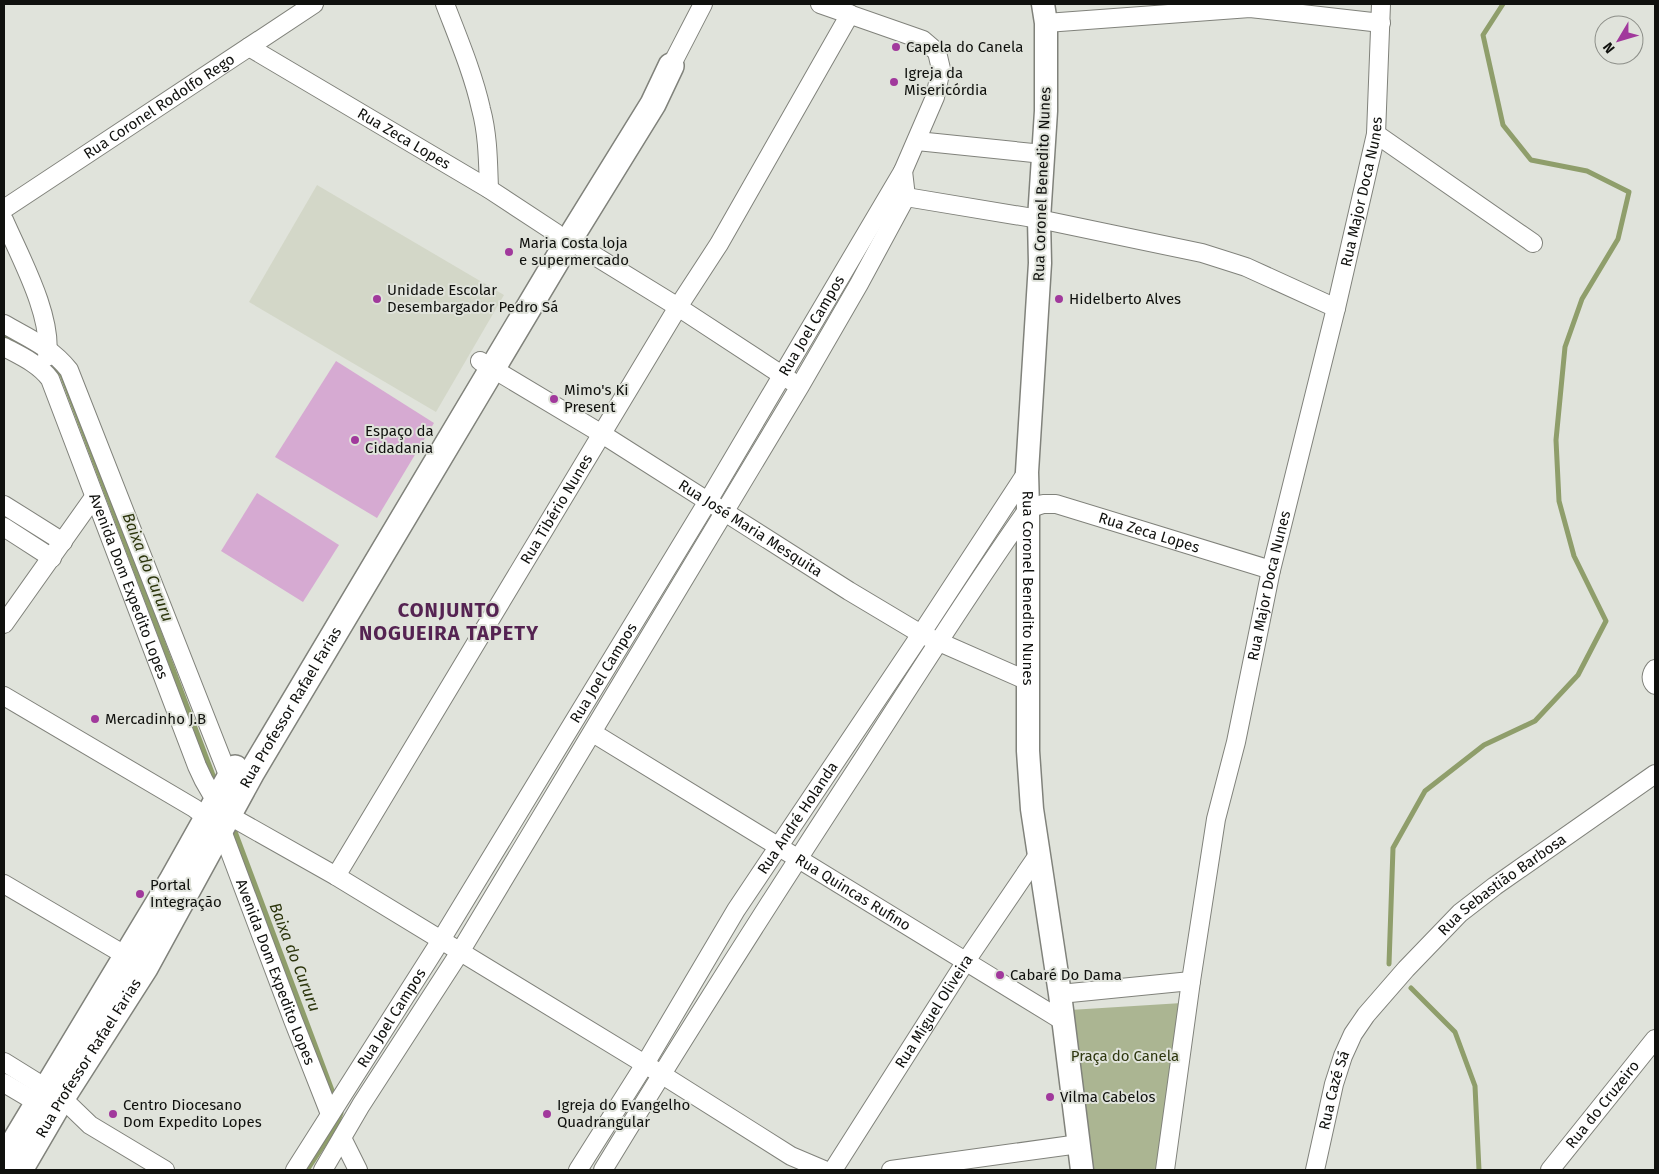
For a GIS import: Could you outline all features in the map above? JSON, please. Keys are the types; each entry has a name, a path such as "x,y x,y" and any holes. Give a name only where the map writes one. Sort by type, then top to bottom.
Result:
{"main road":[{"name":"Rua Professor Rafael Farias","path":"4,1159 50,1101 136,962 223,806 486,364 562,237 653,104 671,66"},
{"name":"Rua Professor Rafael Farias","path":"20,1170 50,1101"}],"street":[{"name":"Rua Coronel Rodolfo Rego","path":"4,209 314,4"},
{"path":"445,4 482,110 489,189"},
{"name":"Rua Professor Rafael Farias","path":"671,66 703,4"},
{"path":"820,4 923,40 937,52 941,70 935,97 904,171 899,194 1039,219 1202,253 1246,267 1336,308"},
{"name":"Rua Major Doca Nunes","path":"1165,1170 1191,980 1216,819 1236,742 1271,570 1336,308 1376,134 1381,4"},
{"path":"1045,13 1250,8 1257,6 1381,23"},
{"name":"Rua Coronel Benedito Nunes","path":"1045,13 1046,111 1039,219 1040,263 1027,472 1028,751 1032,809 1060,994 1082,1170"},
{"name":"Rua Tibério Nunes","path":"336,876 678,307 719,244 850,14"},
{"name":"Rua Zeca Lopes","path":"249,47 489,189 800,386"},
{"path":"1376,134 1533,243"},
{"path":"917,141 1042,154"},
{"name":"Rua Joel Campos","path":"295,1170 441,940 708,501 782,375 899,194"},
{"name":"Rua Joel Campos","path":"322,1170 361,1105 460,952 800,386 859,284 899,194"},
{"path":"4,220 43,314 48,349 45,372 26,358 4,347"},
{"name":"Avenida Dom Expedito Lopes","path":"4,324 57,355 69,370 223,806 293,1020 330,1114"},
{"name":"Rua José Maria Mesquita","path":"486,364 602,434 848,591 921,634 1028,681"},
{"name":"Avenida Dom Expedito Lopes","path":"45,372 55,390 196,766 208,790 223,806"},
{"name":"Rua André Holanda","path":"578,1170 736,910 1027,472"},
{"path":"4,624 94,498"},
{"name":"Rua Zeca Lopes","path":"1028,509 1043,504 1056,504 1271,570"},
{"path":"4,505 63,542"},
{"name":"Rua André Holanda","path":"603,1170 797,858 938,642 1028,509"},
{"path":"4,527 52,558"},
{"path":"1655,668 1652,678 1655,685"},
{"path":"4,696 223,806 661,1074 791,1156 824,1170"},
{"name":"Rua Quincas Rufino","path":"592,733 1063,1021"},
{"name":"Rua Sebastião Barbosa","path":"1366,1015 1406,969 1460,913 1655,774"},
{"name":"Rua Miguel Oliveira","path":"833,1170 966,961 1038,855"},
{"path":"4,884 136,962"},
{"path":"1060,994 1191,980"},
{"name":"Rua Cazé Sá","path":"1315,1170 1334,1084 1343,1056 1353,1034 1366,1015"},
{"name":"Rua do Cruzeiro","path":"1550,1170 1655,1039"},
{"path":"4,1062 50,1101 165,1170"},
{"path":"4,1083 50,1101"},
{"path":"345,1089 361,1105"},
{"path":"342,1138 358,1170"},
{"path":"891,1170 1079,1144"}],"shaded area":[{"name":"Unidade Escolar Desembargador Pedro Sá","path":"317,185 504,295 436,412 249,302"}],"green space":[{"name":"Praça do Canela","path":"1182,1003 1160,1170 1093,1170 1070,1010"}],"building":[{"name":"Espaço da Cidadania","path":"336,361 434,423 377,518 275,457"},
{"path":"257,493 339,545 303,602 221,551"}],"waterway":[{"path":"1389,964 1393,848 1425,791 1484,745 1535,721 1578,675 1606,621 1574,556 1559,501 1556,440 1565,347 1582,299 1618,239 1629,192 1587,171 1531,160 1503,125 1483,35 1503,4"},
{"name":"Baixa do Cururu","path":"4,335 34,353"},
{"name":"Baixa do Cururu","path":"55,367 62,375 214,778"},
{"name":"Baixa do Cururu","path":"234,829 333,1093"},
{"path":"1411,988 1455,1032 1475,1086 1479,1170"},
{"name":"Baixa do Cururu","path":"307,1170 336,1126 341,1113"}],"place":[{"name":"Capela do Canela","path":"896,47"},
{"name":"Igreja da Misericórdia","path":"894,82"},
{"name":"Maria Costa loja e supermercado","path":"509,252"},
{"name":"Unidade Escolar Desembargador Pedro Sá","path":"377,299"},
{"name":"Hidelberto Alves","path":"1059,299"},
{"name":"Mimo's Ki Present","path":"554,399"},
{"name":"Espaço da Cidadania","path":"355,440"},
{"name":"Mercadinho J.B","path":"95,719"},
{"name":"Portal Integração","path":"140,894"},
{"name":"Cabaré Do Dama","path":"1000,975"},
{"name":"Vilma Cabelos","path":"1050,1097"},
{"name":"Centro Diocesano Dom Expedito Lopes","path":"113,1114"},
{"name":"Igreja do Evangelho Quadrangular","path":"547,1114"}],"district":[{"name":"CONJUNTO NOGUEIRA TAPETY","path":"449,622"}]}
